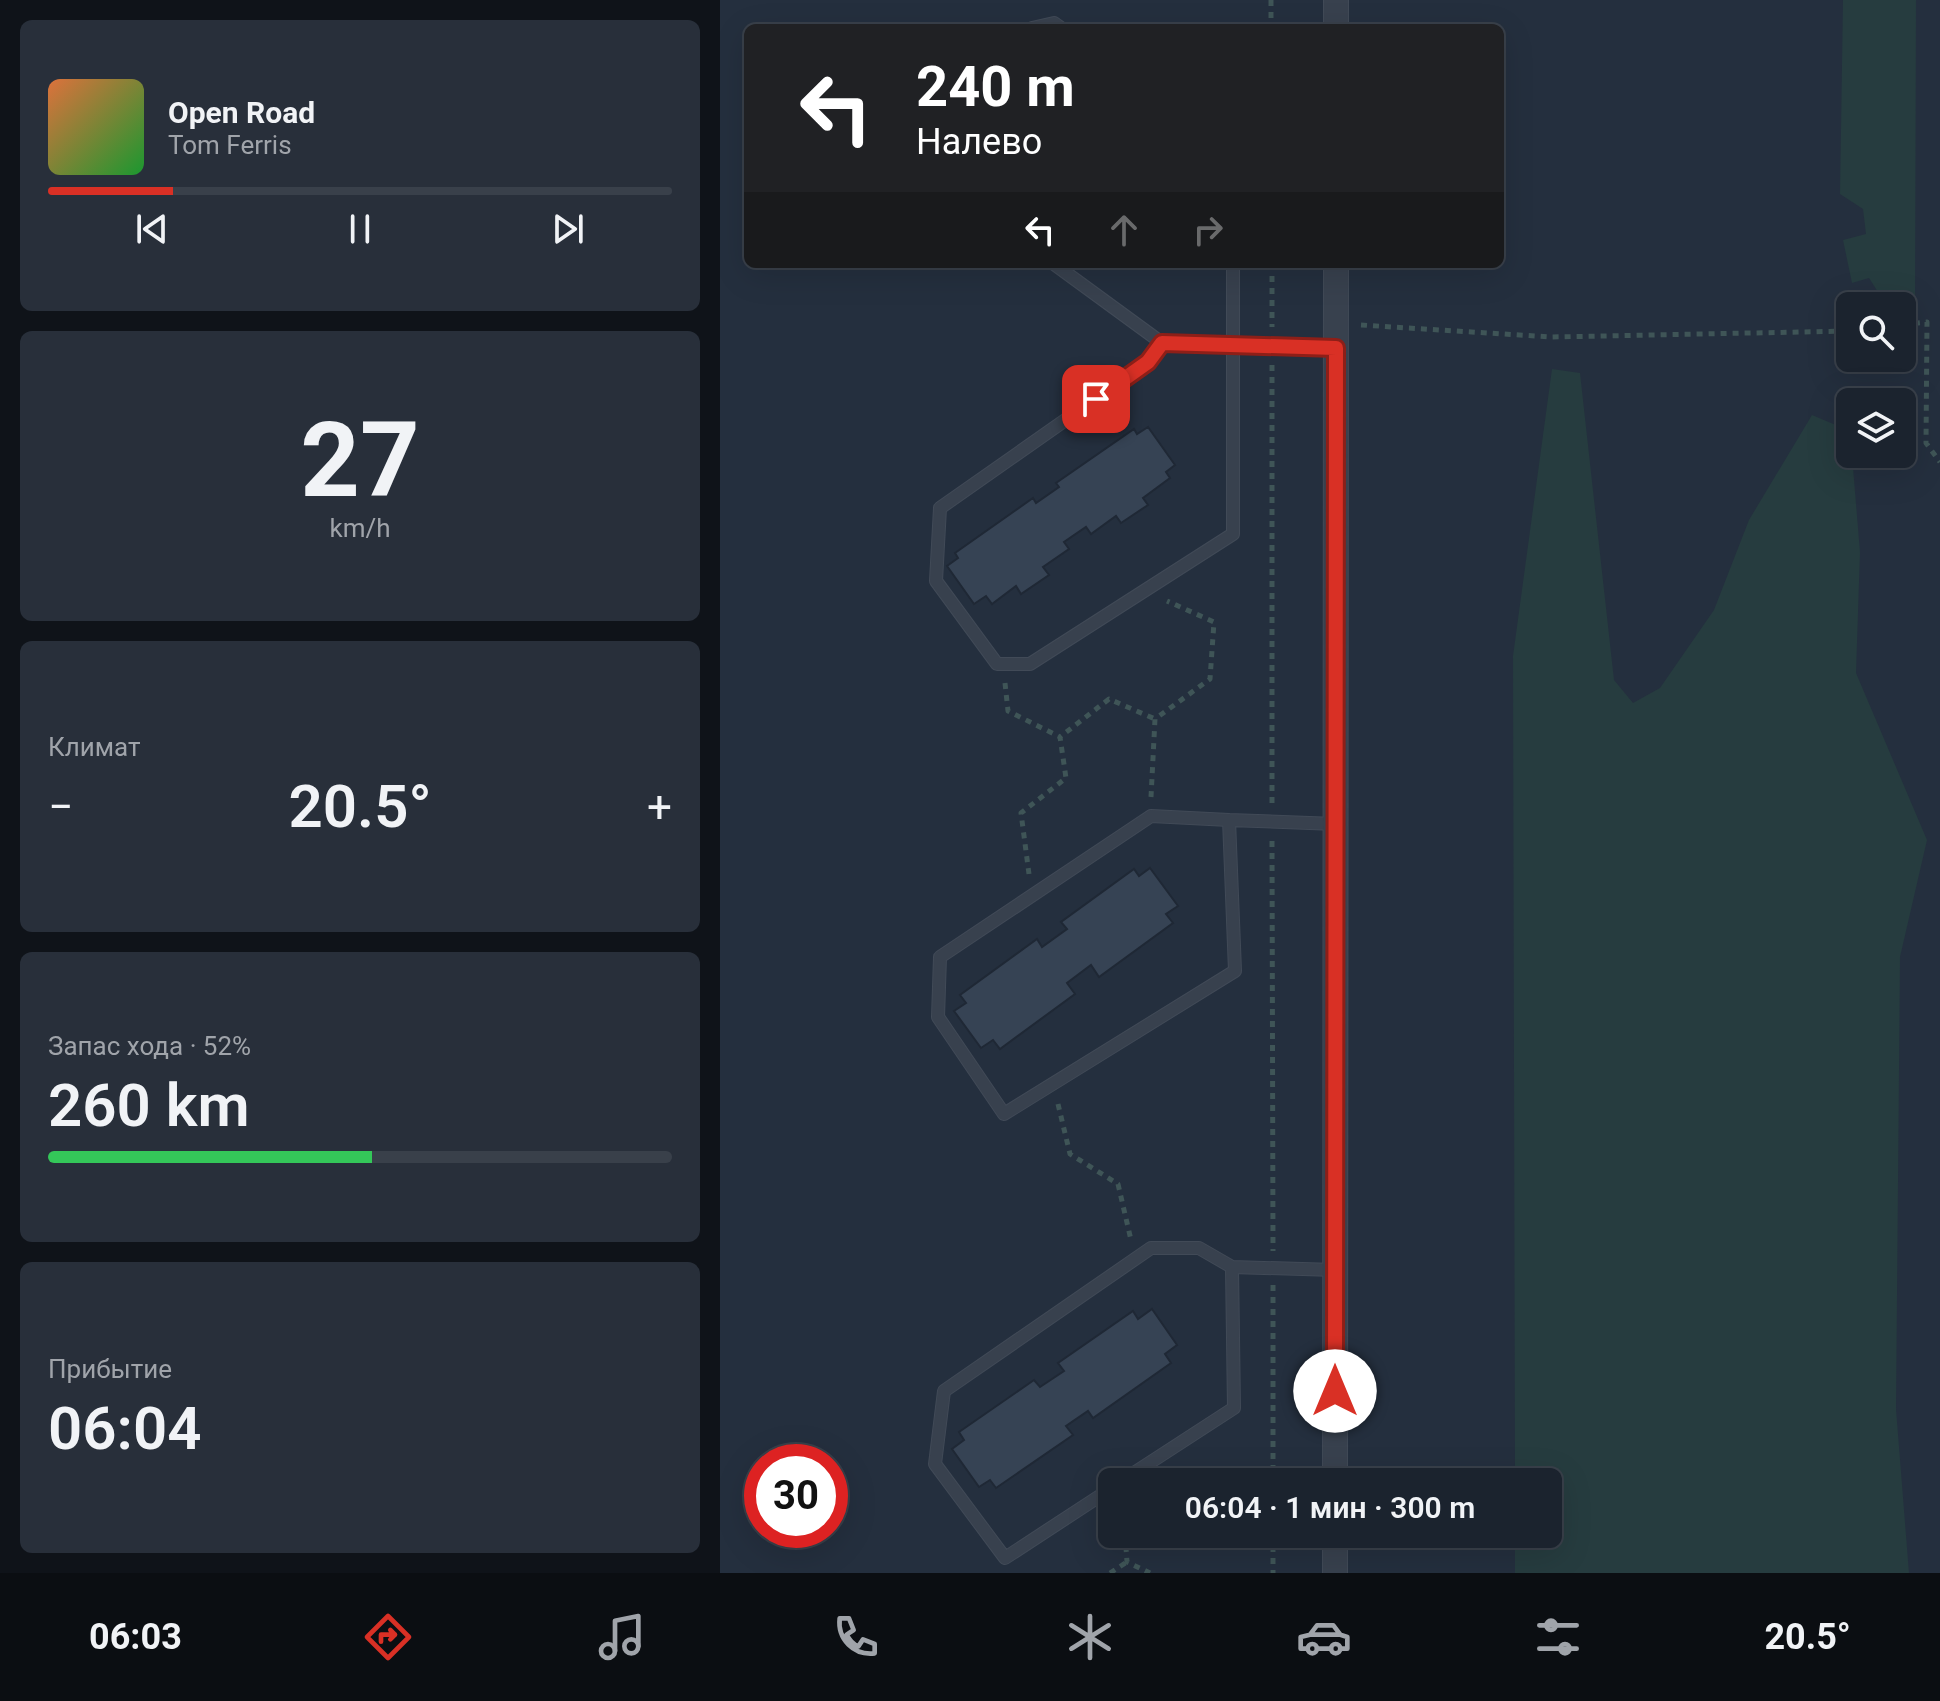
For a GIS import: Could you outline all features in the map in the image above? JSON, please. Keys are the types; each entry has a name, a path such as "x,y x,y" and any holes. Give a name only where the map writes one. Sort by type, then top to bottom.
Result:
{"street":[{"path":"1336,0 1336,24"},
{"path":"1335,1468 1336,268"},
{"path":"1335,1548 1335,1573"}],"lane":[{"path":"1059,268 1162,343 1336,348"},
{"path":"1162,343 1148,362 940,508 936,581 997,664 1030,664 1233,534 1233,268"},
{"path":"1229,820 1235,971 1004,1114 938,1017 940,957 1151,816 1336,824"},
{"path":"1098,1497 1005,1558 935,1464 944,1391 1151,1248 1199,1248 1232,1267 1335,1270"},
{"path":"1142,1468 1234,1408 1232,1267"}],"path":[{"path":"1271,0 1271,24"},
{"path":"1272,268 1273,1468"},
{"path":"1916,323 1927,322 1926,443 1940,462"},
{"path":"1336,324 1552,337 1836,331"},
{"path":"1145,590 1214,622 1210,679 1155,719"},
{"path":"1004,664 1008,711 1060,737"},
{"path":"1060,737 1109,699 1155,719"},
{"path":"1151,816 1155,719"},
{"path":"1032,896 1021,813 1066,778 1060,737"},
{"path":"1053,1083 1070,1154 1118,1184 1135,1258"},
{"path":"1126,1548 1127,1562"},
{"path":"1273,1548 1273,1573"},
{"path":"1110,1573 1127,1562"},
{"path":"1127,1562 1150,1573"}],"green space":[{"path":"1843,0 1916,0 1915,292 1878,292 1869,278 1852,283 1843,240 1866,234 1863,209 1840,194"},
{"path":"1552,369 1580,373 1614,680 1633,703 1660,688 1714,610 1749,520 1812,415 1836,425 1836,468 1853,468 1860,552 1856,673 1927,840 1900,957 1896,1409 1909,1573 1515,1573 1515,1548 1562,1548 1562,1468 1515,1468 1513,656"}],"building":[{"path":"1148,427 1175,465 1166,472 1170,478 1143,498 1148,505 1121,523 1116,516 1091,534 1086,527 1064,542 1069,549 1043,567 1049,575 1021,594 1016,586 992,604 986,596 974,604 947,566 958,558 955,553 1033,498 1036,503 1059,487 1056,483 1134,429 1137,434"},
{"path":"1150,868 1178,906 1166,914 1173,923 1099,977 1091,965 1067,983 1075,994 1000,1049 993,1040 981,1048 954,1011 966,1003 960,995 1037,939 1042,947 1067,929 1061,922 1134,869 1139,876"},
{"path":"1152,1309 1177,1345 1165,1354 1171,1363 1093,1418 1088,1411 1066,1426 1073,1435 996,1488 990,1480 979,1487 952,1449 964,1440 959,1432 1034,1380 1040,1387 1064,1371 1058,1363 1133,1311 1138,1319"}],"route":[{"path":"1096,399 1148,362 1162,343 1336,348 1335,1391"}]}
